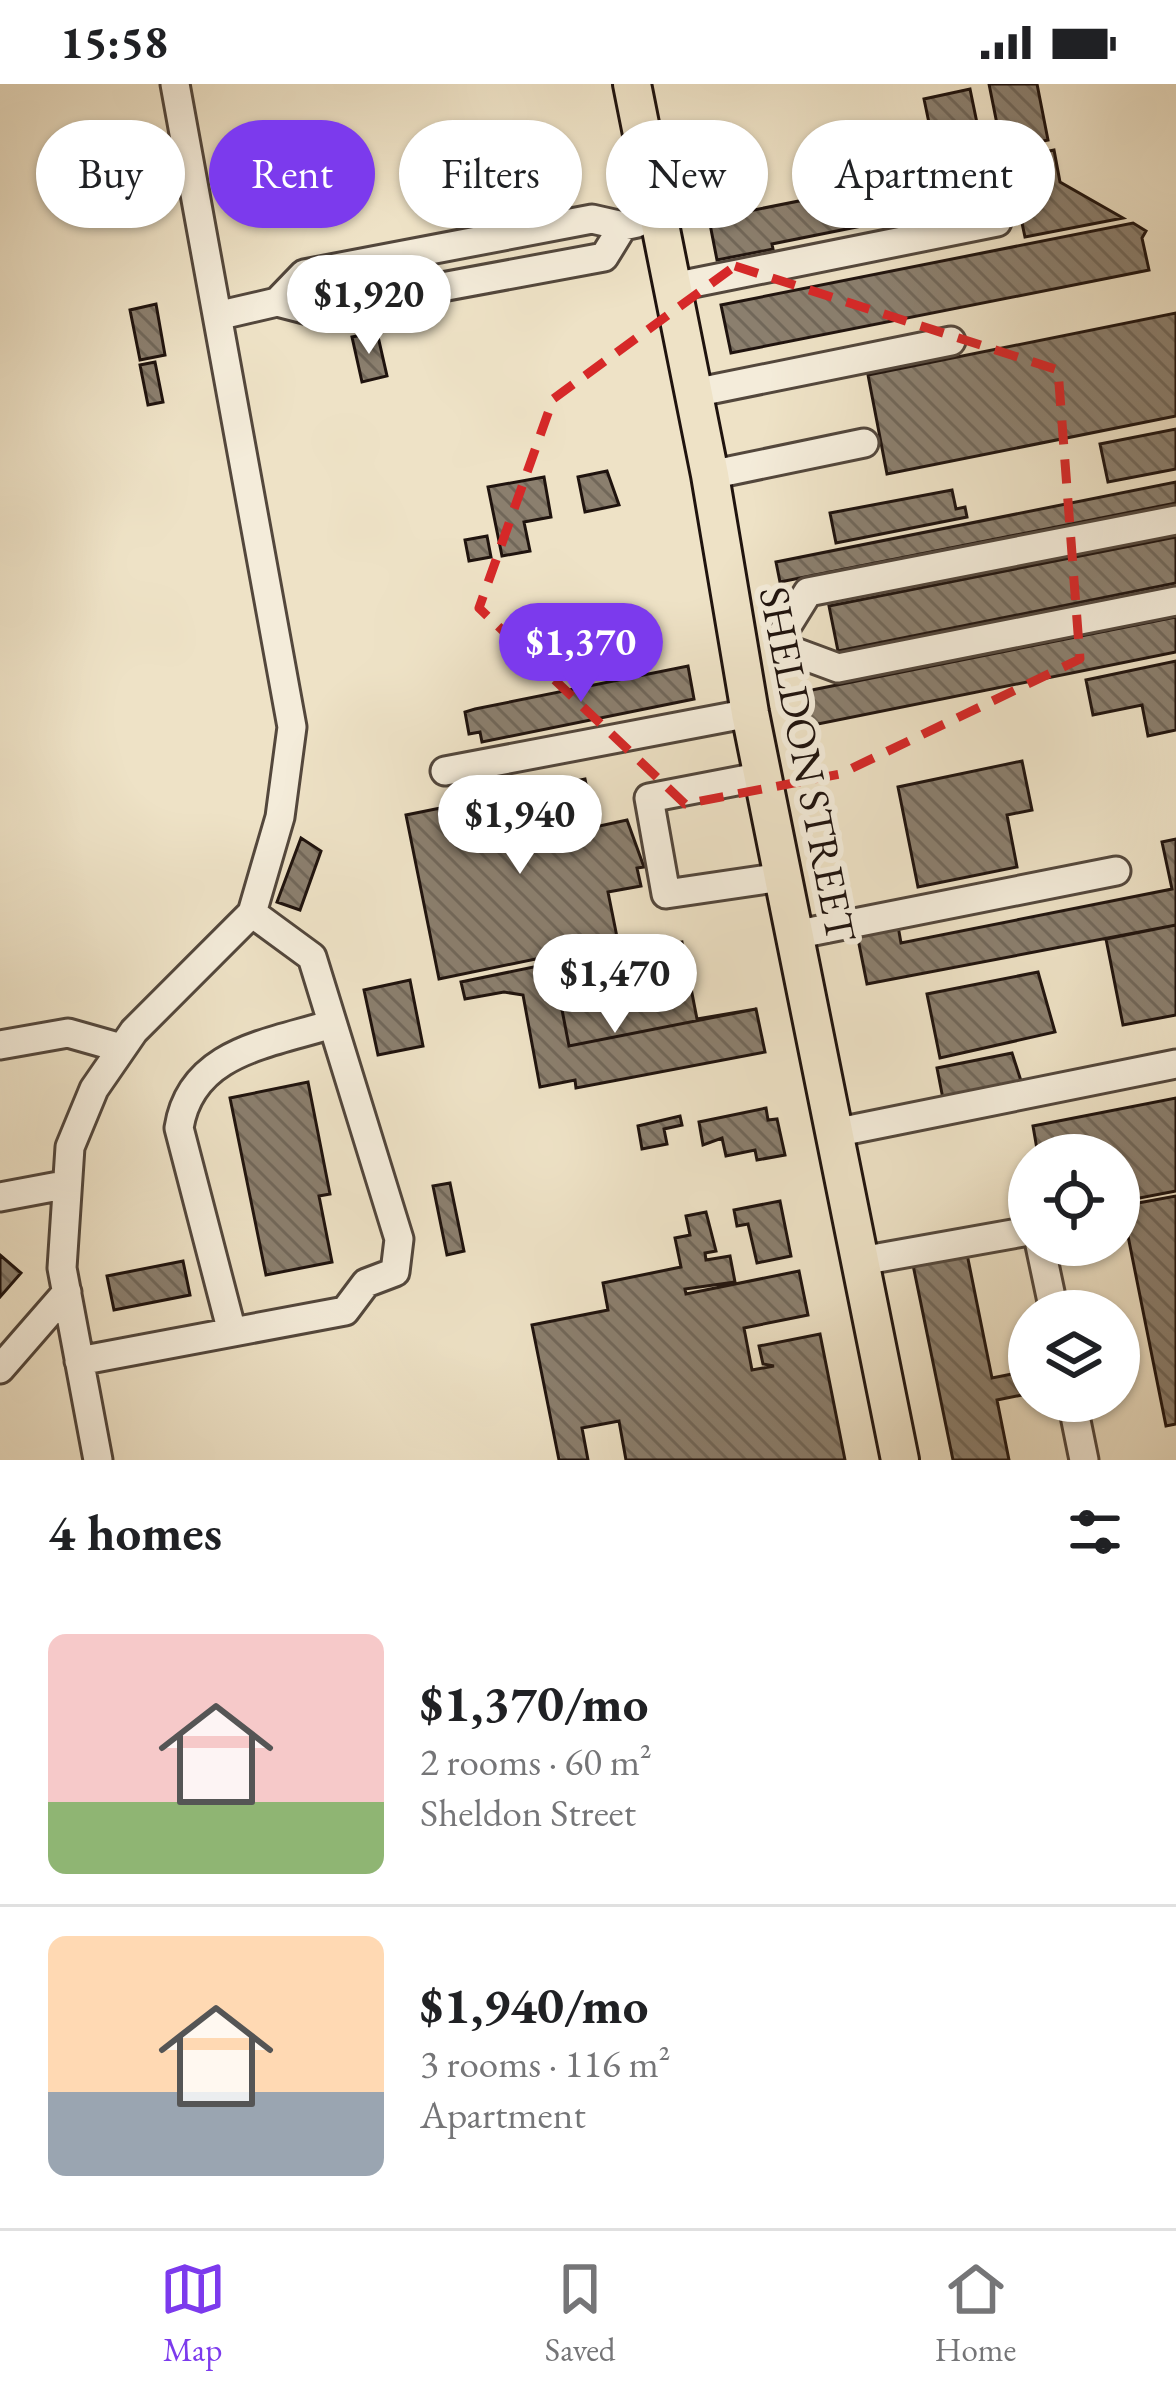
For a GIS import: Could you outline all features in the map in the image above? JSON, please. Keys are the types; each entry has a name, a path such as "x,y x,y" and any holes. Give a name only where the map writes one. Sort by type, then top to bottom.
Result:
{"main road":[{"name":"SHELDON STREET","path":"632,84 634,120"},
{"name":"SHELDON STREET","path":"644,228 673,287 750,713 900,1460"}],"lane":[{"path":"98,1460 61,1241 64,1185 78,1123 121,1048 252,913 280,817 292,727 221,315 175,84"},
{"path":"277,302 304,274 606,220"},
{"path":"221,315 277,302 312,311 604,256 634,228"},
{"path":"673,287 968,228"},
{"path":"694,393 951,341"},
{"path":"710,475 864,443"},
{"path":"1176,520 808,592 785,629 784,642 792,651 838,668 1176,601"},
{"path":"738,650 784,642"},
{"path":"446,771 750,713"},
{"path":"763,776 650,798 666,894 782,877"},
{"path":"794,935 1115,872"},
{"path":"79,1361 345,1311 366,1283 395,1272 399,1239 312,957 252,913"},
{"path":"232,1332 179,1128 183,1105 196,1080 221,1059 332,1024"},
{"path":"0,1045 68,1033 121,1048"},
{"path":"834,1133 1176,1064"},
{"path":"0,1197 64,1185"},
{"path":"861,1262 1008,1235"},
{"path":"0,1369 67,1292"},
{"path":"1076,1422 1084,1460"}],"highlighted area":[{"path":"735,266 1058,370 1080,659 840,774 685,804 479,608 553,399"}],"building":[{"path":"989,84 1037,84 1044,120 996,120"},
{"path":"970,89 976,120 928,120 924,99"},
{"path":"1055,155 1060,182 1123,218 1025,237 1023,228 1055,228"},
{"path":"792,202 792,228 852,228 717,260 711,228 768,228 768,207"},
{"path":"1133,223 1146,231 1142,238 1149,270 731,353 721,305"},
{"path":"156,304 165,355 140,360 130,310"},
{"path":"1176,313 1176,416 887,474 868,375"},
{"path":"377,332 387,376 362,382 352,337"},
{"path":"155,362 163,402 148,405 140,365"},
{"path":"1176,429 1176,469 1108,482 1100,444"},
{"path":"607,471 619,505 585,512 578,477"},
{"path":"544,477 551,517 524,522 530,551 502,556 488,487"},
{"path":"1176,482 1176,503 780,582 776,562"},
{"path":"952,490 956,509 965,507 967,517 836,543 830,513"},
{"path":"487,536 491,557 469,561 465,540"},
{"path":"1176,537 1176,583 838,651 829,606"},
{"path":"1176,617 1176,652 808,726 802,692"},
{"path":"612,661 615,671 579,678 577,668"},
{"path":"1176,661 1176,730 1148,736 1142,705 1093,715 1086,680"},
{"path":"688,666 694,699 482,742 480,732 469,734 465,712"},
{"path":"1022,761 1032,810 1007,815 1017,867 918,887 898,787"},
{"path":"585,779 595,827 627,820 644,867 637,868 641,886 608,892 618,942 439,979 406,815"},
{"path":"301,838 321,851 300,910 277,902"},
{"path":"1176,839 1176,925 867,984 857,934 898,926 901,943 1172,889 1162,842"},
{"path":"1176,925 1176,1015 1123,1025 1106,939"},
{"path":"682,942 697,1019 756,1009 569,1046 553,963"},
{"path":"553,963 569,1046 756,1009 765,1052 576,1088 575,1080 540,1087 523,995 504,992 465,999 461,982"},
{"path":"1038,972 1055,1032 940,1058 927,994"},
{"path":"410,980 423,1046 378,1055 364,990"},
{"path":"1012,1053 1022,1084 944,1104 937,1068"},
{"path":"308,1082 330,1194 319,1196 332,1262 266,1275 230,1098"},
{"path":"1176,1098 1176,1191 1140,1198 1140,1134 1034,1134 1033,1126"},
{"path":"766,1108 768,1120 777,1119 785,1155 757,1160 755,1150 726,1156 722,1138 703,1145 699,1122"},
{"path":"680,1116 682,1125 664,1129 667,1144 642,1149 638,1126"},
{"path":"450,1183 464,1251 447,1255 433,1186"},
{"path":"1176,1196 1176,1424 1166,1426 1134,1266 1140,1266 1140,1203"},
{"path":"780,1201 791,1256 757,1263 748,1224 737,1226 734,1210"},
{"path":"706,1212 716,1251 705,1253 706,1260 730,1256 735,1282 685,1289 686,1294 799,1271 808,1315 744,1328 752,1370 774,1366 763,1364 759,1346 820,1334 845,1460 626,1460 619,1421 582,1428 588,1460 559,1460 532,1325 608,1310 603,1283 681,1267 675,1238 690,1235 686,1216"},
{"path":"966,1249 992,1378 1008,1375 1008,1398 997,1400 1009,1460 953,1460 912,1260"},
{"path":"0,1255 21,1273 0,1297"},
{"path":"183,1261 190,1295 114,1310 107,1276"}]}
